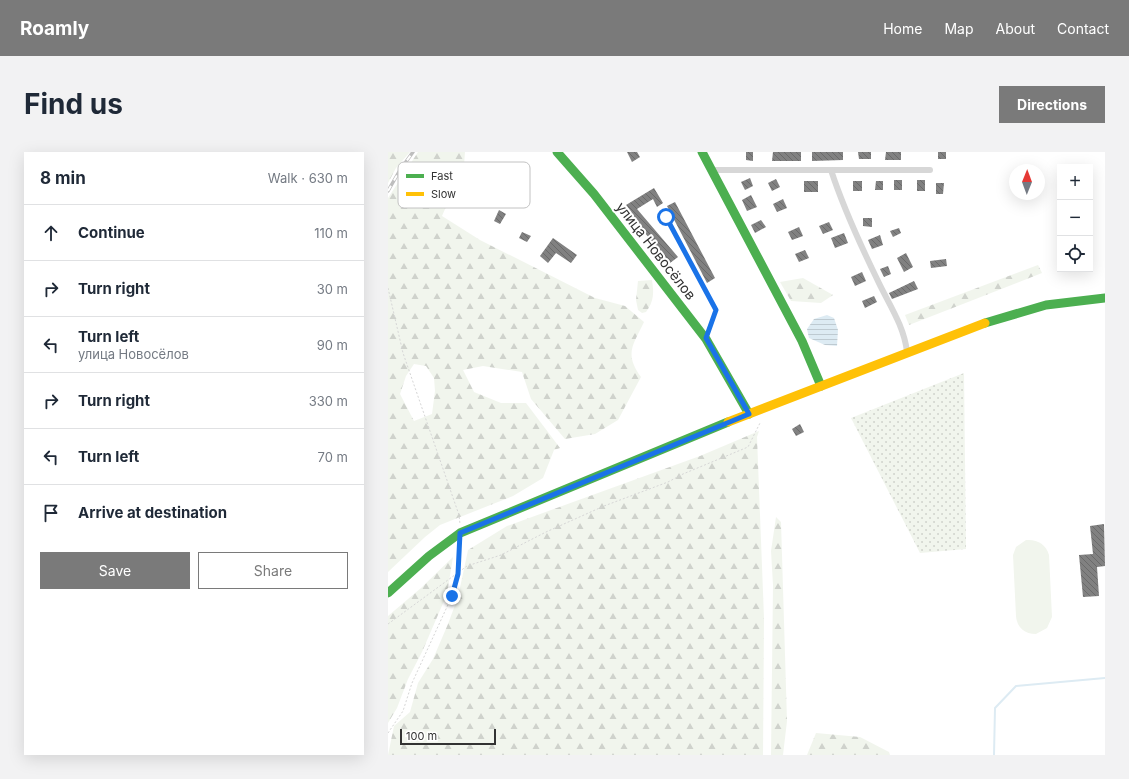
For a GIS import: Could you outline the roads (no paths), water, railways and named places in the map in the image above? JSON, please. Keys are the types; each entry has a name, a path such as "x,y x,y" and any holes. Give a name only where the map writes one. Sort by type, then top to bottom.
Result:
{"street":[{"name":"улица Новосёлов","path":"557,152 594,194 706,338 749,414"},
{"path":"702,152 802,341 822,386"},
{"path":"712,170 930,170"},
{"path":"831,170 840,199 905,335 907,352"},
{"path":"388,593 429,556 460,533 749,414 907,352 1014,313 1061,302 1105,298"}],"lane":[{"path":"666,217 716,310 706,338"}],"waterway":[{"path":"994,755 995,708 1016,686 1105,678"}],"railway":[{"path":"406,162 413,152"},
{"path":"388,191 398,174"}]}
